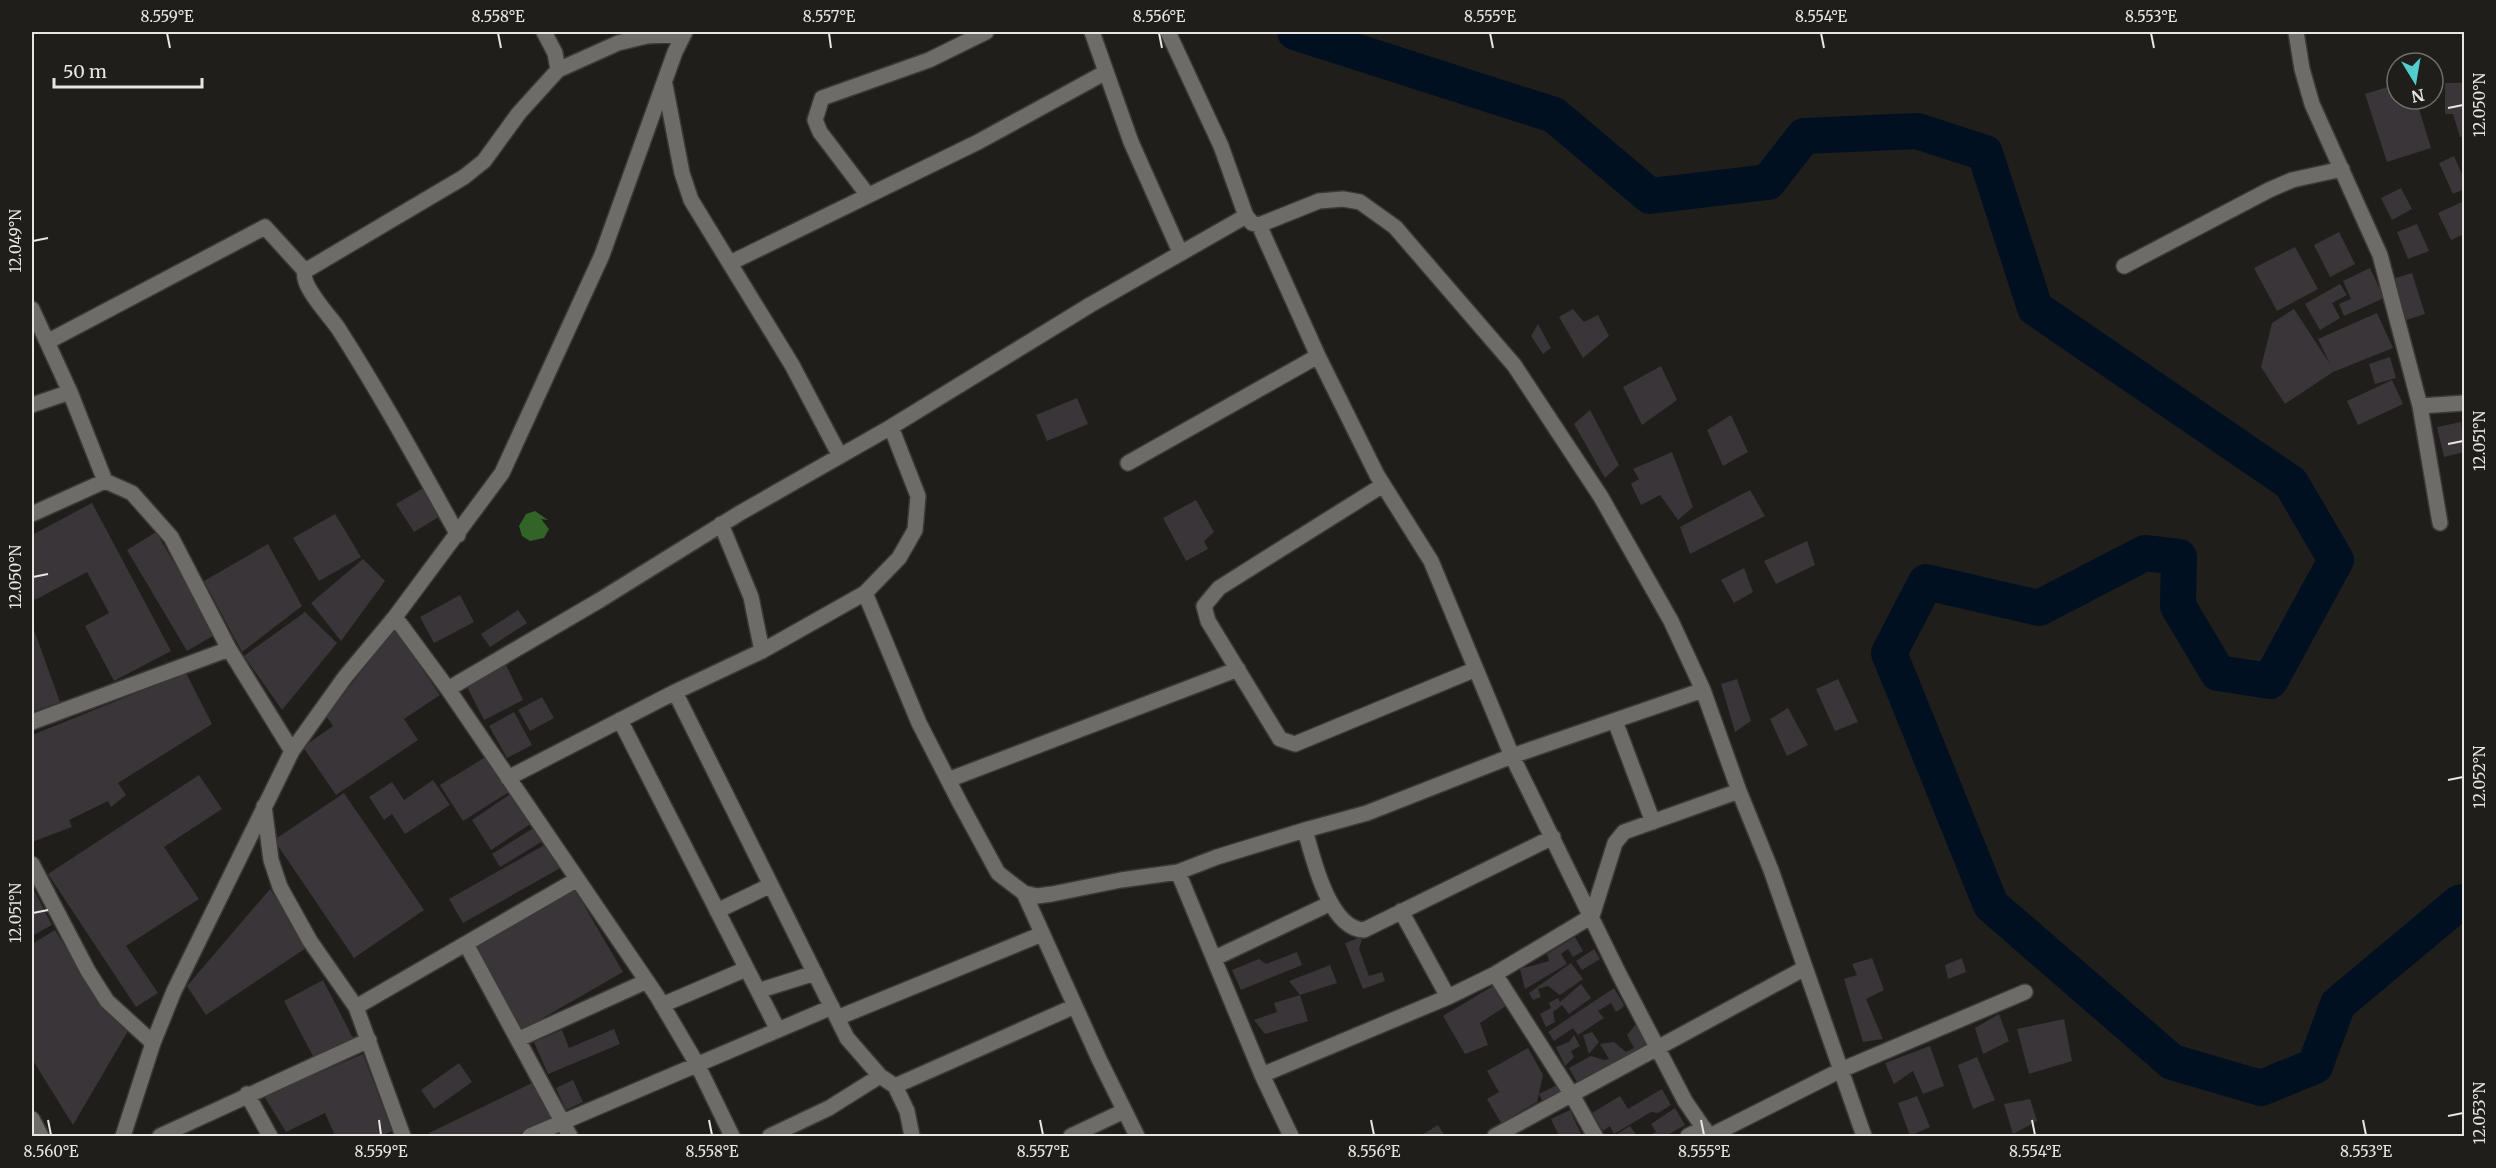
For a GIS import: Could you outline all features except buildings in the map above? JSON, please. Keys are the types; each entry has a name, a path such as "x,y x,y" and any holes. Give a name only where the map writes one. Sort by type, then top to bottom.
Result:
{"street":[{"path":"544,32 555,53 558,70"},
{"path":"867,194 820,132 815,120 822,98 929,60 986,32"},
{"path":"1092,32 1131,142 1180,252"},
{"path":"1168,32 1221,146 1252,221 1318,356 1383,484 1431,561 1512,756 1658,1050 1685,1101 1707,1134"},
{"path":"2296,32 2302,69 2312,104 2379,255 2420,406 2440,523"},
{"path":"123,1137 153,1043 174,991 292,751 345,677 458,535 502,472 602,255 685,33 647,36 618,44 558,70 519,113 484,161 471,172 305,271"},
{"path":"730,263 867,194 978,142 1106,72"},
{"path":"665,84 682,173 691,200 792,365 840,456"},
{"path":"2124,266 2269,190 2292,180 2342,169"},
{"path":"448,689 610,594 721,525 891,427 1180,252 1252,221 1319,201 1343,199 1360,202 1395,227 1514,365 1595,488 1671,621 1703,690 1739,791 1771,870 1864,1137"},
{"path":"47,342 265,227 305,271 304,282 337,327 386,406 458,535"},
{"path":"32,309 70,392 105,481 132,493 171,537 229,649 292,751"},
{"path":"1128,463 1318,356"},
{"path":"32,405 70,392"},
{"path":"2420,406 2464,403"},
{"path":"508,778 675,692 762,651 865,592 899,558 915,530 918,496 891,427"},
{"path":"32,514 105,481"},
{"path":"1383,484 1219,588 1204,606 1208,621 1280,739 1295,744 1476,669"},
{"path":"721,525 751,597 762,651"},
{"path":"865,592 919,723 998,873 1024,893 1037,896 1178,872 1217,857 1367,813 1512,756 1703,690"},
{"path":"395,617 448,689 662,1005 697,1064 732,1137"},
{"path":"32,722 229,649"},
{"path":"948,780 1238,669"},
{"path":"675,692 848,1038 880,1076 895,1086 907,1110 912,1137"},
{"path":"620,720 778,1030"},
{"path":"1615,721 1653,822"},
{"path":"1262,1075 1448,997 1495,974 1592,916 1619,836 1624,832 1739,791"},
{"path":"264,805 270,860 280,887 310,941 356,1007 402,1136"},
{"path":"1305,830 1320,880 1331,903 1347,926 1354,930 1364,930 1553,837"},
{"path":"32,864 88,971 107,1001 153,1043"},
{"path":"1178,872 1262,1075 1291,1137"},
{"path":"356,1007 576,880"},
{"path":"717,911 771,885"},
{"path":"1024,893 1137,1137"},
{"path":"1215,958 1331,903"},
{"path":"1401,911 1448,997"},
{"path":"530,1137 778,1030 835,1013 1042,934"},
{"path":"466,944 570,1137"},
{"path":"662,1005 746,969"},
{"path":"1495,1137 1805,969"},
{"path":"758,991 815,974"},
{"path":"1495,974 1572,1095 1595,1137"},
{"path":"519,1039 646,981"},
{"path":"1689,1137 1707,1134 1841,1070 2025,992"},
{"path":"895,1086 1075,1006"},
{"path":"160,1137 247,1094 369,1040"},
{"path":"770,1137 829,1108 880,1076"},
{"path":"247,1094 270,1137"},
{"path":"1071,1137 1124,1111"},
{"path":"32,1119 41,1137"}],"green space":[{"path":"535,511 548,520 541,519 549,529 544,538 530,541 522,536 519,526 526,514"}],"waterway":[{"path":"1295,32 1554,115 1650,196 1768,182 1804,136 1917,131 1985,153 2035,308 2291,483 2336,560 2270,681 2218,673 2178,606 2179,557 2145,553 2039,608 1926,582 1889,653 1991,905 2172,1062 2261,1088 2315,1066 2338,1004 2459,903 2464,902"}]}
